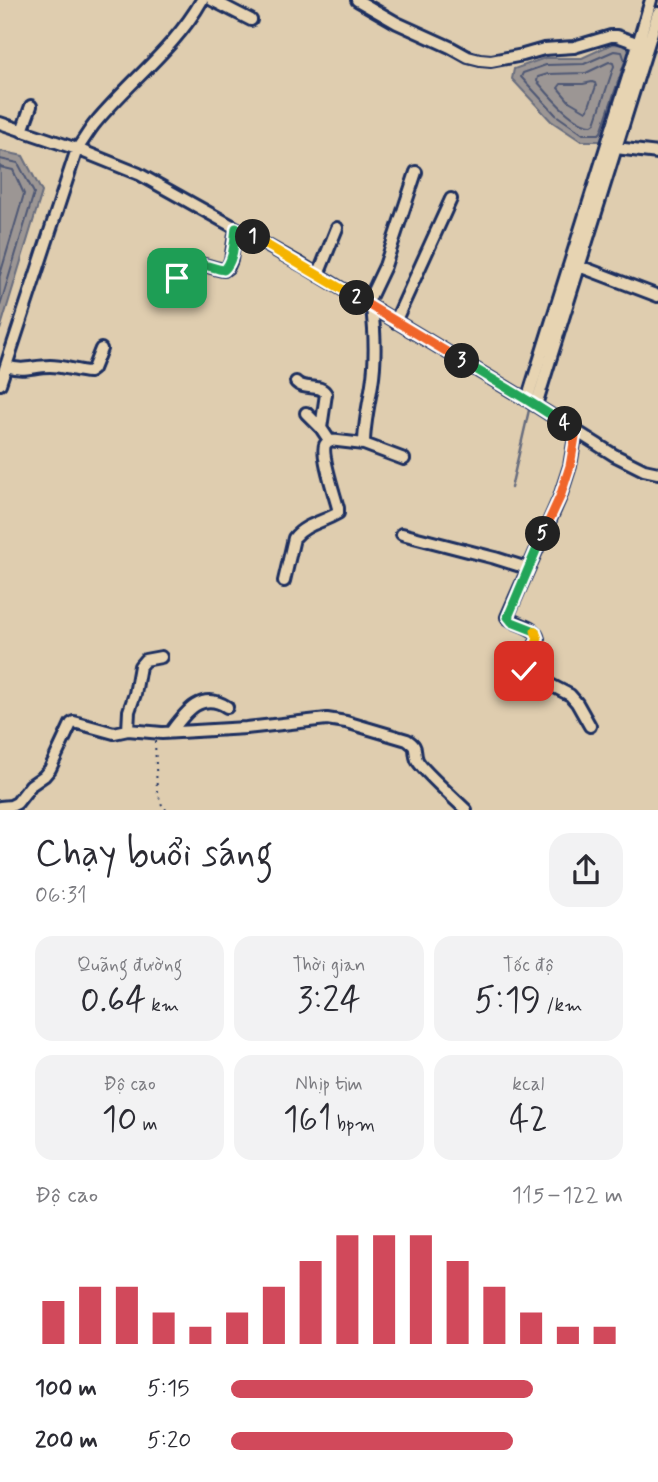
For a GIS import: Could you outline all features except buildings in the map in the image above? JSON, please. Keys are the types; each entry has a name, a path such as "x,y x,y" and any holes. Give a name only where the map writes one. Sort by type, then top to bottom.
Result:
{"street":[{"path":"0,384 78,149 95,123 174,41 202,0"},
{"path":"212,0 251,20"},
{"path":"356,0 397,23 468,57 480,60 502,59 544,48 574,47 611,36 643,46"},
{"path":"532,403 616,148 643,46 650,0"},
{"path":"532,403 643,46 658,13"},
{"path":"22,131 31,106"},
{"path":"0,123 78,149 139,174 318,275 614,455 658,474"},
{"path":"616,148 658,153"},
{"path":"363,443 373,368 374,326 370,306 416,172"},
{"path":"395,322 450,199"},
{"path":"177,278 186,263 224,270 228,267 236,228"},
{"path":"318,275 337,228"},
{"path":"579,266 658,296"},
{"path":"6,366 25,370 55,366 89,372 102,349"},
{"path":"296,382 300,386 322,388 325,391 321,428"},
{"path":"306,412 329,440"},
{"path":"576,431 570,466 560,497 508,617 512,622 537,634 538,639 524,671 570,695 590,726"},
{"path":"329,440 363,443 404,459"},
{"path":"284,581 294,538 306,527 338,513 324,450 329,440"},
{"path":"402,534 527,568"},
{"path":"128,730 129,711 140,666 145,660 161,657"},
{"path":"170,732 193,706 207,700 227,707"},
{"path":"0,807 17,803 31,785 50,769 71,723 78,722 114,733 128,730 155,733 246,728 327,719 407,740 416,749 417,761 466,810"}],"path":[{"path":"155,733 157,791 163,807 167,810"}],"water":[{"path":"612,44 627,45 632,60 605,141 581,141 551,121 512,79 514,69 545,58 582,58"},
{"path":"0,151 23,156 42,192 0,330"}],"waterway":[{"path":"511,488 529,410"}],"route":[{"path":"177,278 186,263 224,270 228,267 236,228 576,431 570,466 560,497 508,613 512,622 537,634 538,639 523,668 524,671"}]}
